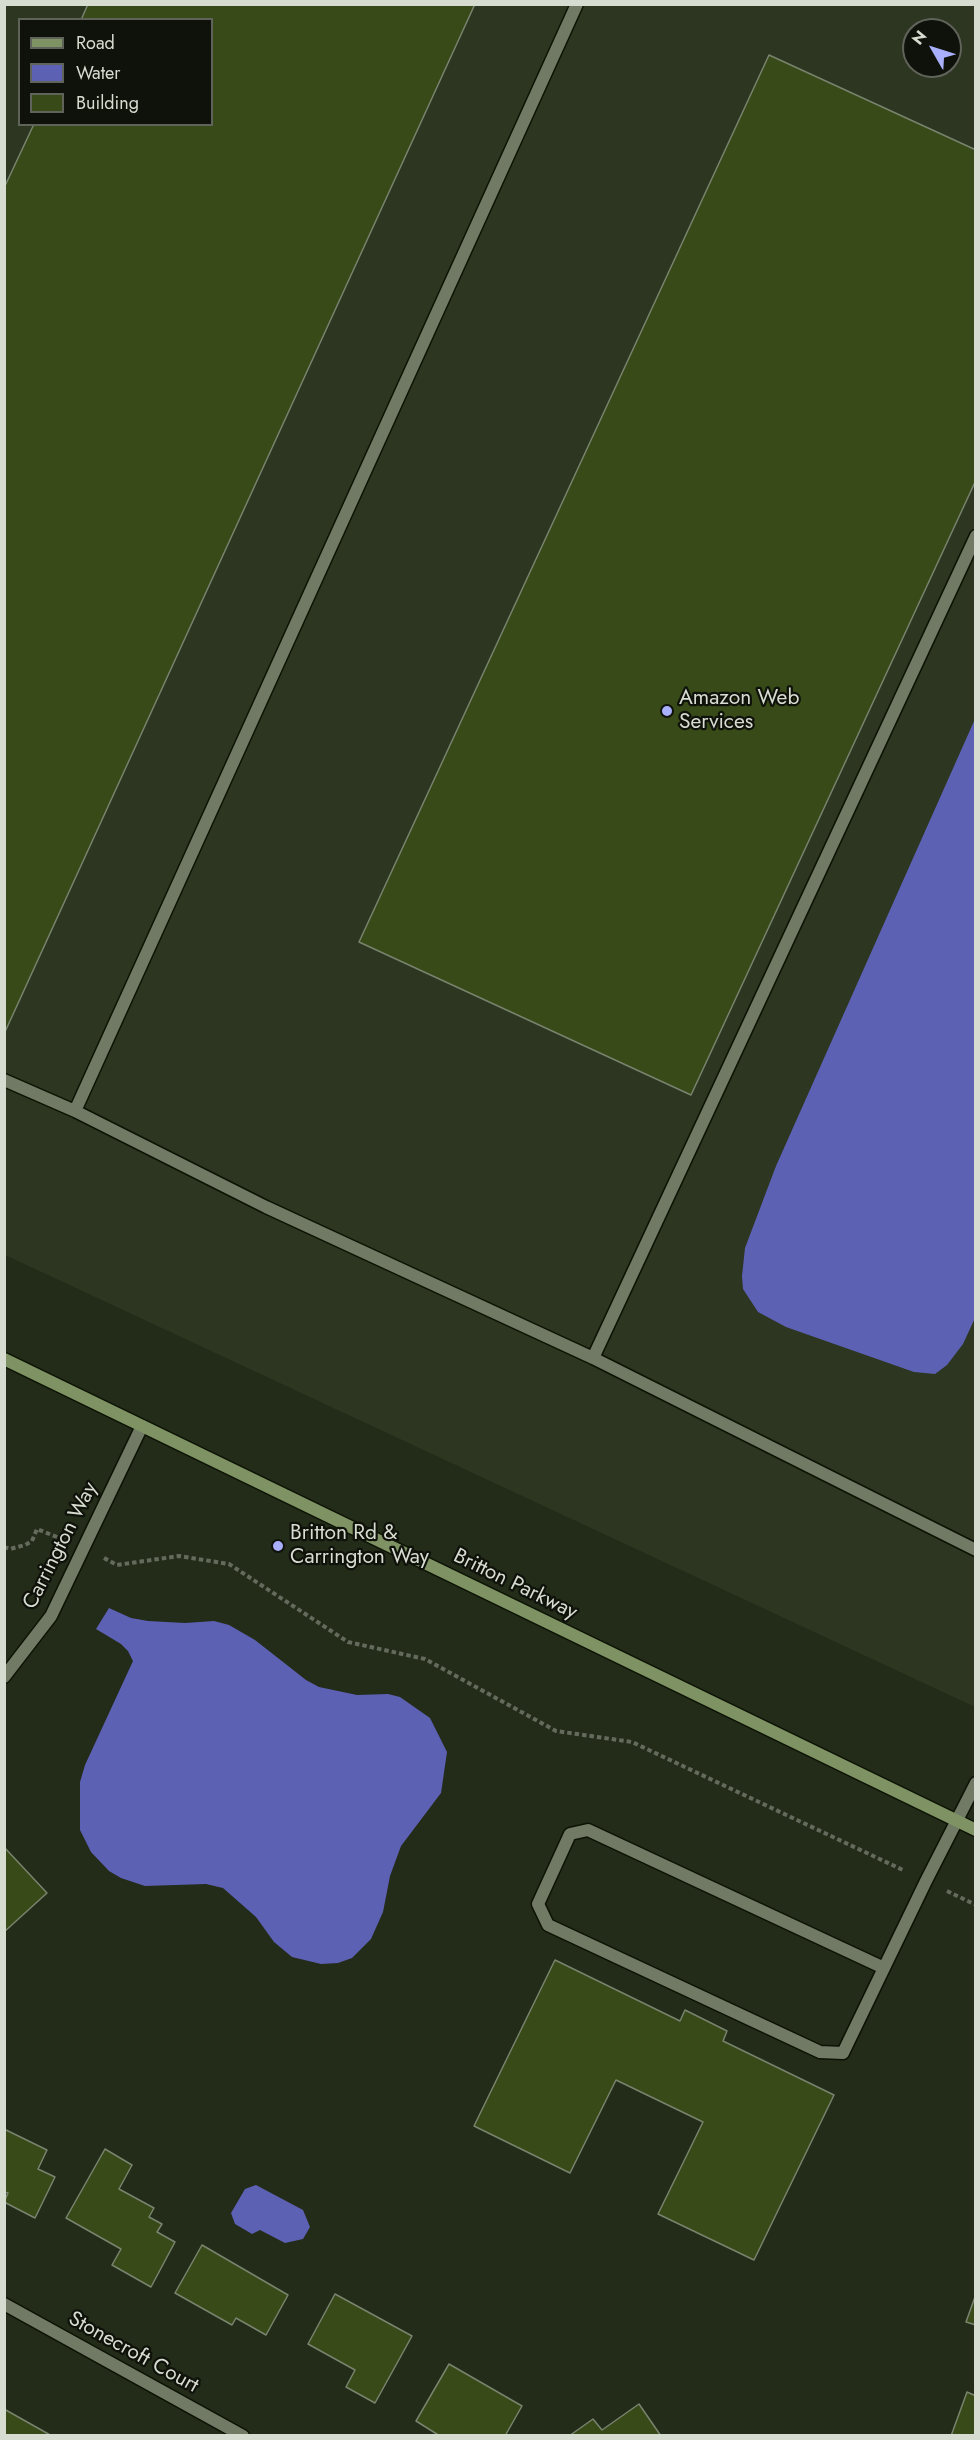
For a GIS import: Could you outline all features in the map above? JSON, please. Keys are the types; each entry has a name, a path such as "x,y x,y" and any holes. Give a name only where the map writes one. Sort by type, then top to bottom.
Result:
{"main road":[{"name":"Britton Parkway","path":"5,1361 975,1830"}],"street":[{"path":"75,1111 577,4"},
{"path":"593,1358 975,536"},
{"path":"4,1080 75,1111 266,1207 593,1358 975,1550"},
{"name":"Carrington Way","path":"4,1677 51,1616 142,1426"},
{"path":"884,1968 588,1830 570,1834 538,1904 548,1925 820,2052 843,2053 975,1783"},
{"name":"Stonecroft Court","path":"4,2304 243,2436"}],"path":[{"path":"4,1547 10,1549 25,1545 32,1541 37,1529 84,1548 117,1565 179,1556 229,1564 348,1642 425,1659 556,1731 632,1742 975,1905"}],"shaded area":[{"path":"5,5 975,5 975,1707 5,1255"}],"water":[{"path":"975,719 975,1318 963,1344 947,1365 935,1374 914,1372 786,1327 758,1312 743,1289 742,1276 745,1248 776,1166"},
{"path":"109,1608 131,1618 148,1621 185,1623 214,1621 229,1625 255,1640 306,1680 319,1687 357,1695 388,1694 400,1697 430,1718 447,1752 441,1793 401,1846 390,1876 383,1912 371,1939 352,1958 338,1963 321,1964 292,1957 274,1942 256,1917 223,1888 206,1884 145,1886 121,1878 109,1871 91,1852 80,1830 80,1782 85,1765 133,1661 121,1644 96,1629"},
{"path":"256,2185 303,2210 310,2227 303,2239 285,2243 260,2230 252,2234 235,2224 231,2213 245,2189"}],"building":[{"path":"88,4 475,4 4,1034 4,188 33,126 213,126 213,18 82,18"},
{"name":"Amazon Web Services","path":"769,55 976,150 976,480 691,1095 359,942"},
{"path":"4,1847 47,1893 4,1932"},
{"path":"555,1960 680,2021 685,2010 727,2031 723,2041 834,2095 754,2260 658,2214 703,2122 616,2080 570,2173 474,2126"},
{"path":"4,2129 47,2150 38,2169 55,2177 35,2218 4,2202 8,2193 4,2192"},
{"path":"105,2149 132,2165 119,2189 154,2208 149,2217 162,2224 157,2232 175,2242 151,2287 112,2265 121,2249 66,2218"},
{"path":"202,2245 288,2295 266,2335 236,2318 232,2325 175,2293"},
{"path":"335,2294 412,2336 375,2403 346,2387 355,2370 308,2344"},
{"path":"976,2294 976,2325 966,2322"},
{"path":"449,2364 522,2406 505,2436 440,2436 416,2421"},
{"path":"967,2392 976,2396 976,2436 951,2436"},
{"path":"639,2404 661,2436 569,2436 593,2419 602,2430"},
{"path":"4,2409 52,2436 4,2436"}],"place":[{"name":"Amazon Web Services","path":"667,711"},
{"name":"Britton Rd & Carrington Way","path":"278,1546"}]}
